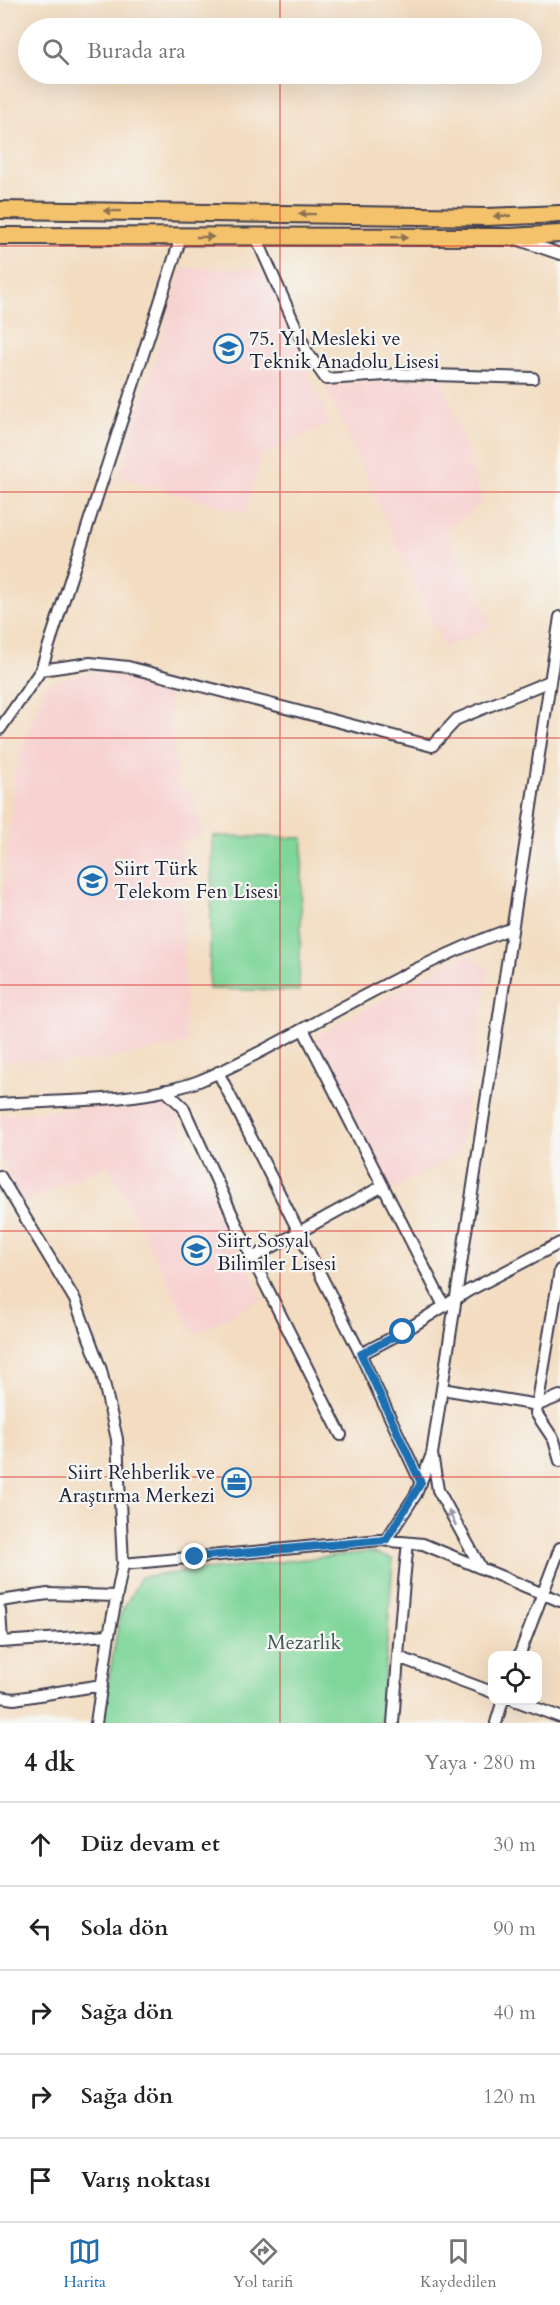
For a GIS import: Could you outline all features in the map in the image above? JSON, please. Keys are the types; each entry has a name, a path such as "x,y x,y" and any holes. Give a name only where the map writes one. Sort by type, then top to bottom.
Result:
{"highway":[{"path":"0,210 488,217 560,214"},
{"path":"0,236 510,237 560,234"}],"street":[{"path":"0,729 42,670 181,237"},
{"path":"256,237 307,352 326,378 400,374 533,378"},
{"path":"510,237 560,254"},
{"path":"386,1540 421,1483 432,1454 510,929 560,617"},
{"path":"42,670 90,663 128,667 432,746 457,719 550,681"},
{"path":"0,1104 98,1098 165,1090 198,1081 462,946 510,929"},
{"path":"303,1029 381,1187 444,1306"},
{"path":"218,1072 361,1354 421,1483"},
{"path":"165,1090 183,1107 252,1258 341,1435"},
{"path":"0,1176 75,1300 101,1370 117,1439 123,1564 109,1635 96,1723"},
{"path":"252,1258 381,1187"},
{"path":"361,1354 455,1299 560,1243"},
{"path":"560,1270 536,1413 554,1440 560,1461"},
{"path":"442,1389 538,1405 560,1396"},
{"path":"432,1454 438,1490 458,1531 481,1569"},
{"path":"123,1564 386,1540 423,1544 560,1601"},
{"path":"393,1723 398,1657 397,1633 408,1543"},
{"path":"521,1651 560,1548"},
{"path":"0,1601 48,1594 117,1596"},
{"path":"0,1610 1,1642 109,1635"},
{"path":"398,1657 488,1691"},
{"path":"0,1697 14,1699 102,1685"},
{"path":"496,1723 502,1705"},
{"path":"526,1705 560,1717"}],"shaded area":[{"name":"75. Yıl Mesleki ve Teknik Anadolu Lisesi","path":"182,268 255,268 266,275 330,424 261,456 246,513 119,478"},
{"path":"442,377 483,502 447,530 492,626 444,648 325,386"},
{"name":"Siirt Türk Telekom Fen Lisesi","path":"106,670 168,686 178,787 192,790 202,835 182,842 186,1044 91,1062 0,1061 0,917 15,771 45,685 76,675"},
{"path":"465,954 489,969 458,1155 389,1191 315,1037"},
{"name":"Siirt Sosyal Bilimler Lisesi","path":"164,1101 175,1113 262,1298 195,1335 108,1165 23,1203 0,1157 0,1115"}],"green space":[{"path":"213,836 303,838 299,991 209,989"},
{"name":"Mezarlık","path":"369,1552 393,1559 381,1723 101,1723 120,1615 141,1577"}],"place":[{"name":"75. Yıl Mesleki ve Teknik Anadolu Lisesi","path":"228,349"},
{"name":"Siirt Türk Telekom Fen Lisesi","path":"93,880"},
{"name":"Siirt Sosyal Bilimler Lisesi","path":"196,1251"},
{"name":"Siirt Rehberlik ve Araştırma Merkezi","path":"236,1483"}],"route":[{"path":"195,1557 386,1540 421,1483 361,1354 403,1332"}]}
